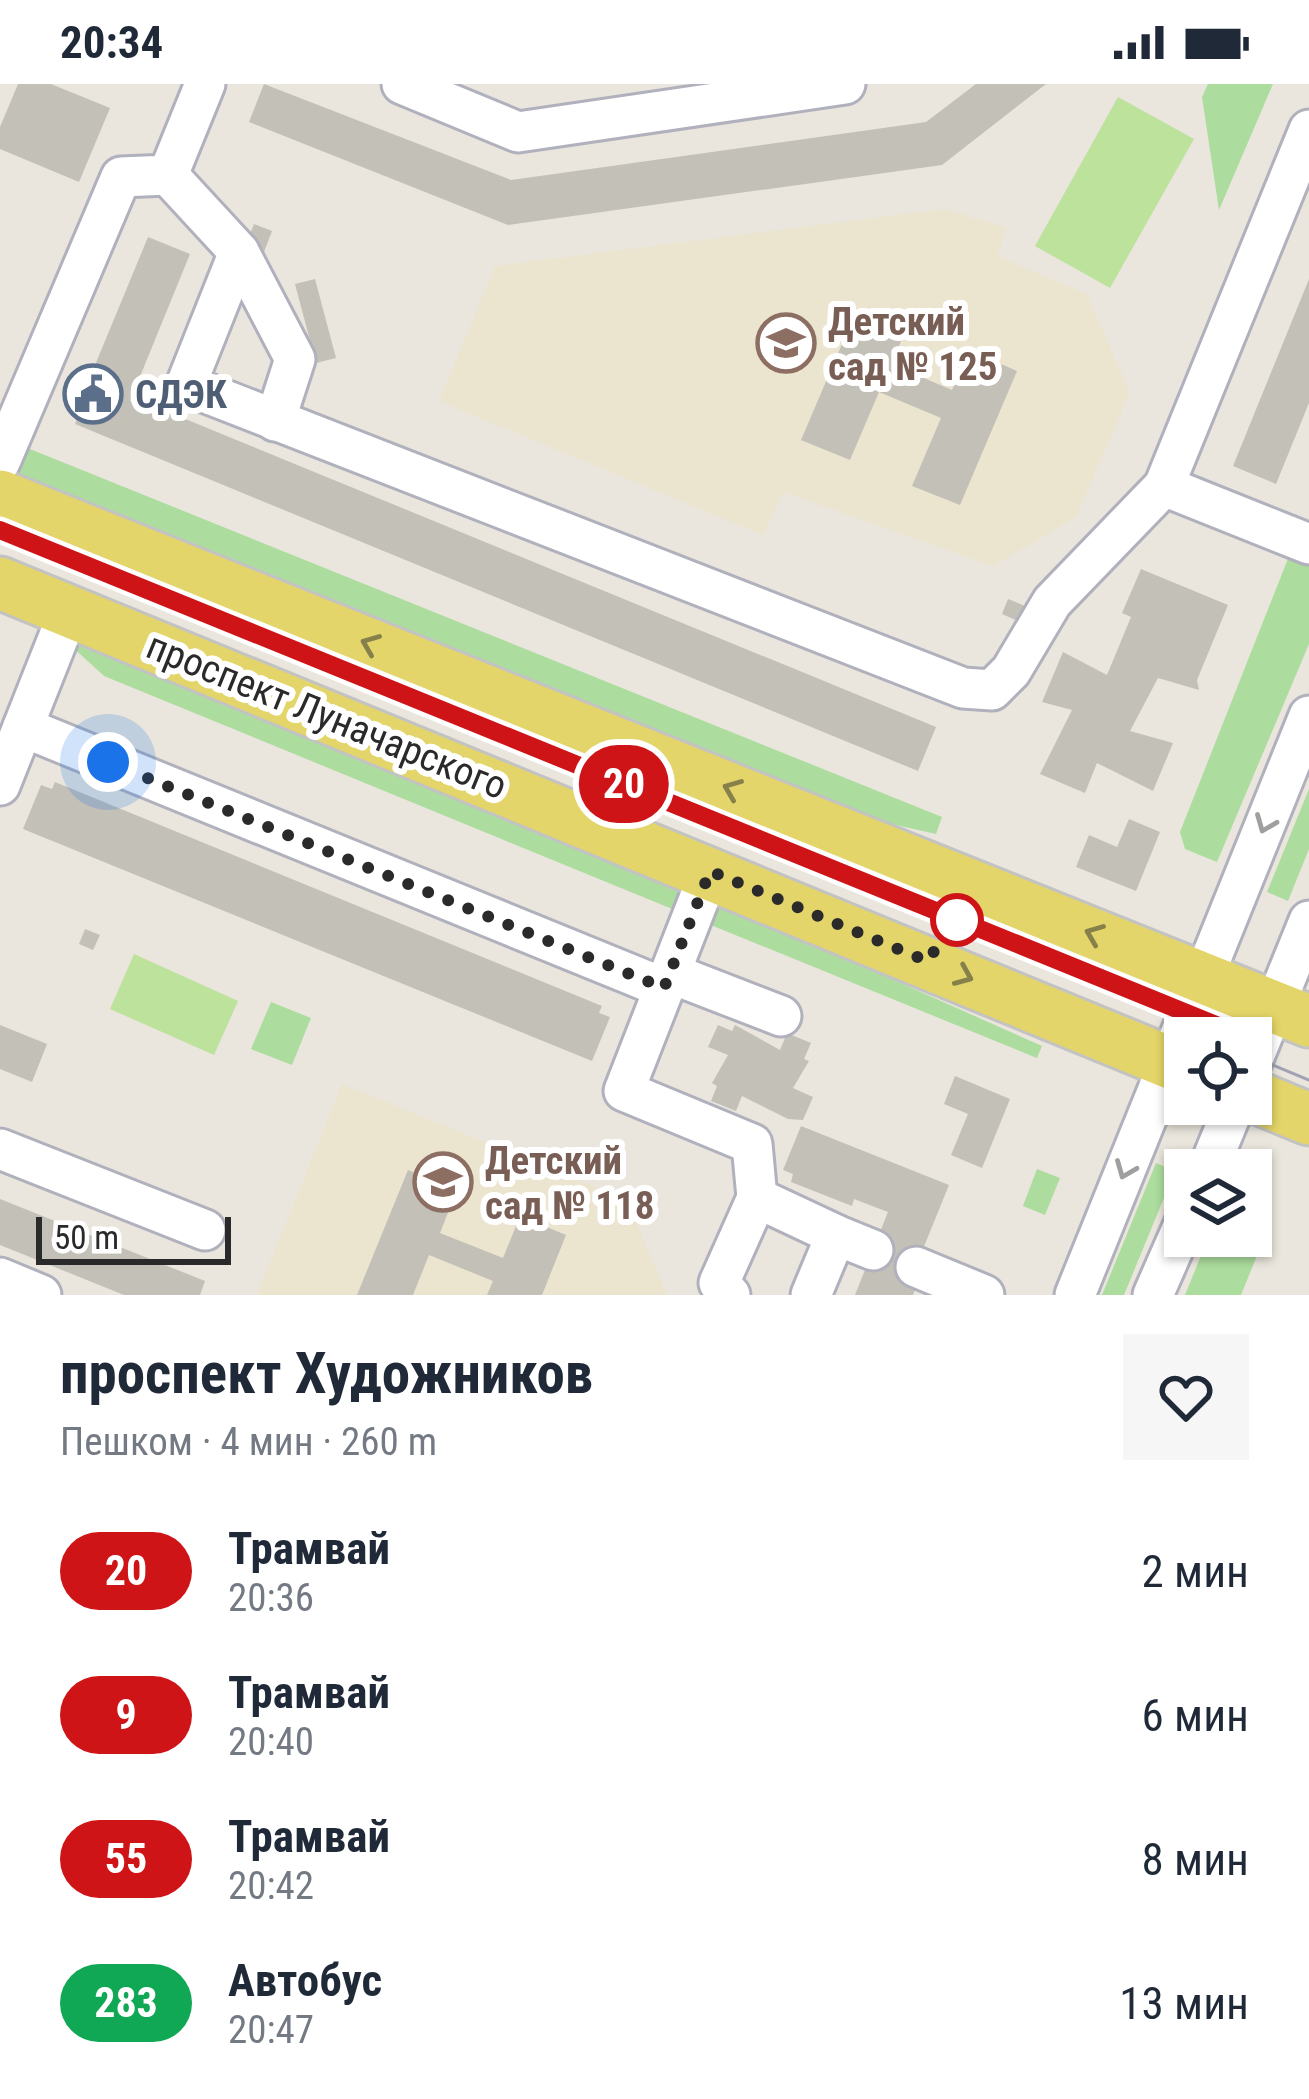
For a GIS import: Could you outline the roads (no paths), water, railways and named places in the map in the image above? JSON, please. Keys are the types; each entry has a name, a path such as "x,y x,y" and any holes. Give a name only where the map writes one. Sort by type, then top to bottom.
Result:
{"main road":[{"name":"проспект Луначарского","path":"0,496 1292,1014"},
{"name":"проспект Луначарского","path":"0,583 1164,1060"},
{"path":"1272,1104 1309,1119"}],"street":[{"path":"402,84 518,132 845,84"},
{"path":"168,176 194,87"},
{"path":"239,252 186,385 963,688 992,690 1010,671 1052,602 1164,486 1309,130"},
{"path":"0,462 121,177 168,176 239,252 296,359 275,422"},
{"path":"1164,486 1309,544"},
{"path":"0,785 13,734 69,611"},
{"path":"1191,1017 1309,716"},
{"path":"13,734 667,980 782,1016"},
{"path":"710,871 624,1091 752,1144 757,1198 719,1283 730,1295"},
{"path":"1272,1038 1292,1014 1309,921"},
{"path":"1075,1295 1164,1094"},
{"path":"0,1149 205,1230"},
{"path":"757,1198 873,1250"},
{"path":"811,1295 836,1235"},
{"path":"1153,1295 1170,1257"},
{"path":"916,1267 984,1295"},
{"path":"0,1278 41,1295"}],"tram line":[{"path":"0,530 1196,1017"},
{"name":"20","path":"0,530 1196,1017"},
{"path":"1272,1065 1309,1080"}],"place":[{"name":"Детский сад № 125","path":"786,343"},
{"name":"СДЭК","path":"93,394"},
{"name":"Детский сад № 118","path":"443,1182"}]}
